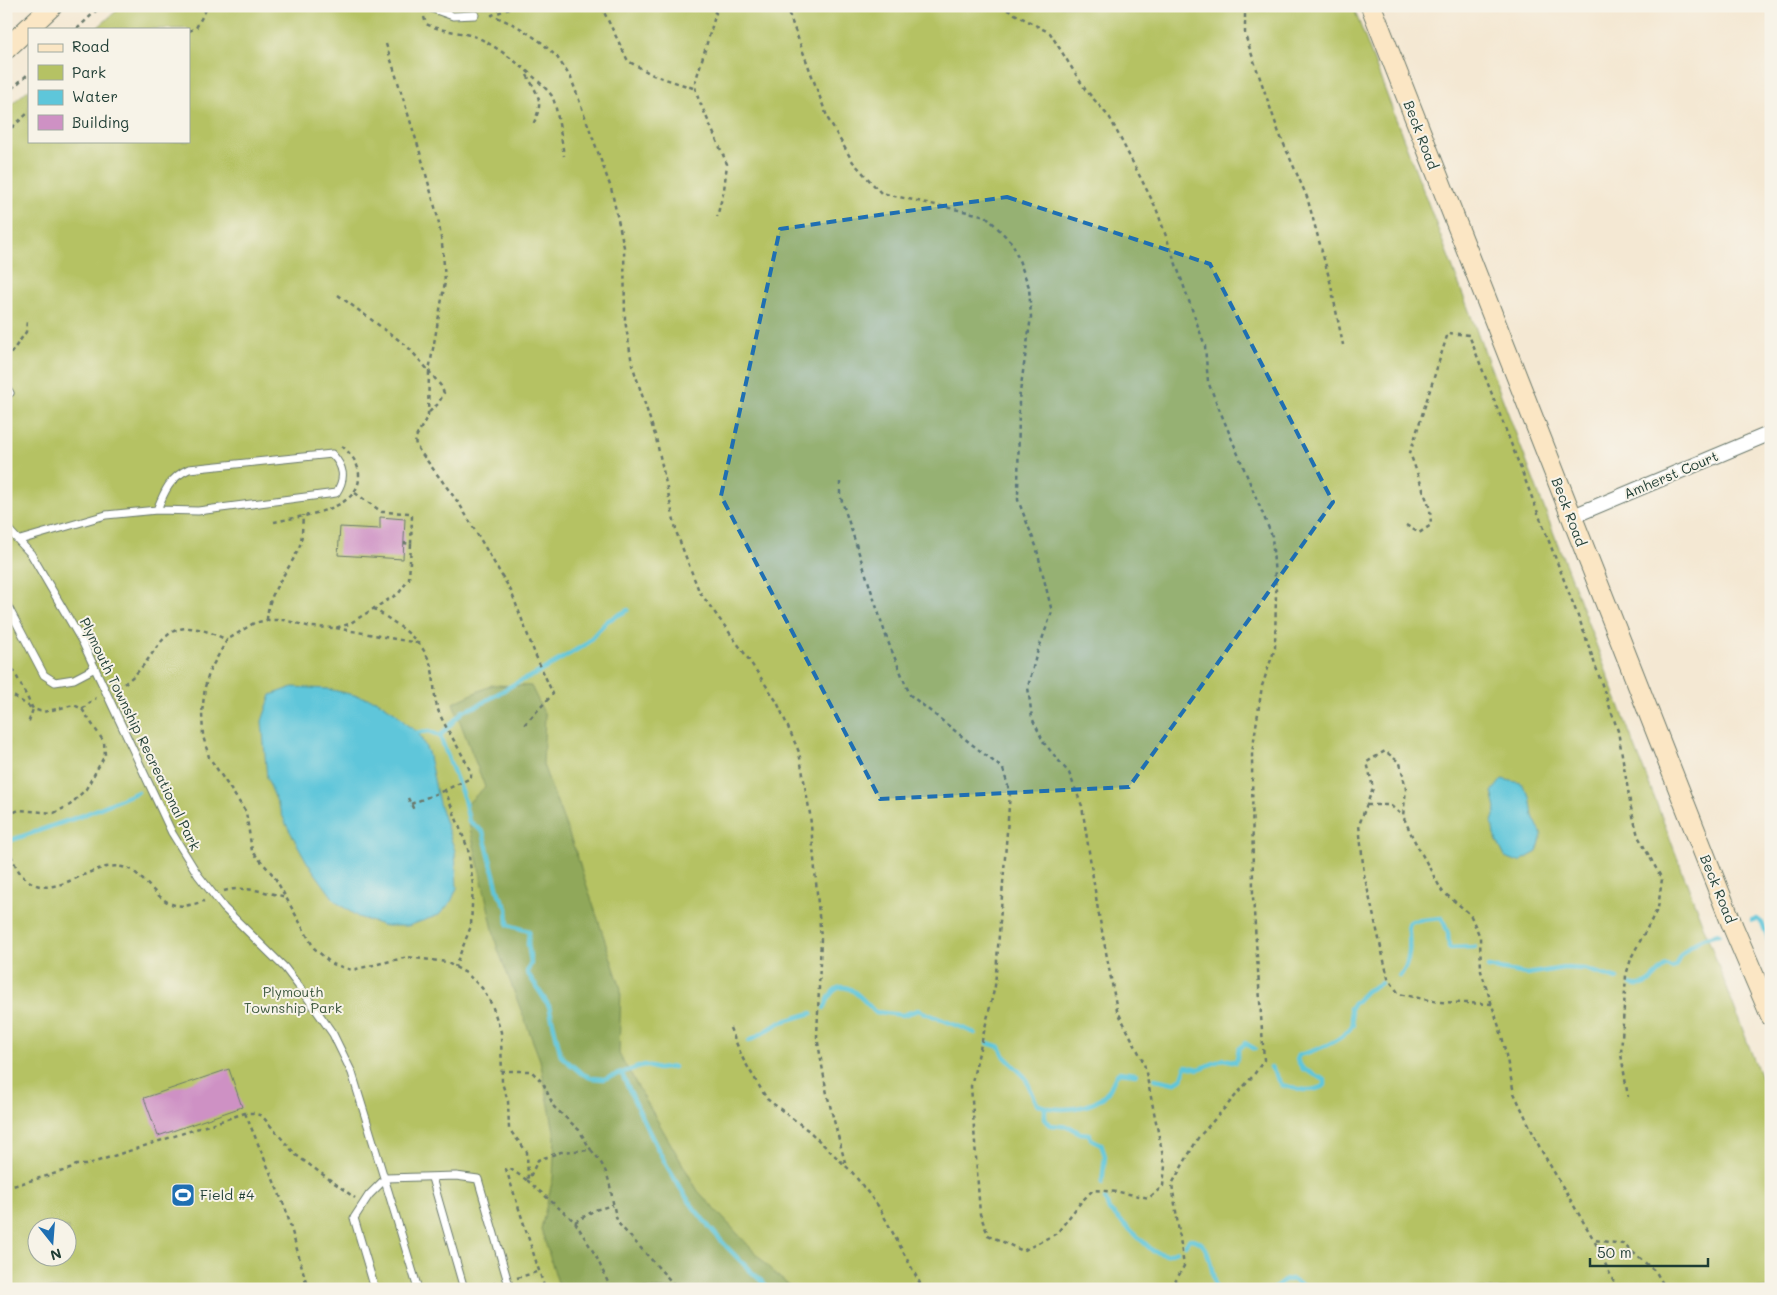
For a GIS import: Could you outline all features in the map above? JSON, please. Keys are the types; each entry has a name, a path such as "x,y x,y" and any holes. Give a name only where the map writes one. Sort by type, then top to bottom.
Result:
{"main road":[{"path":"28,28 52,6"},
{"name":"Beck Road","path":"1371,6 1570,518 1733,927 1771,1016"},
{"path":"6,49 28,28"}],"street":[{"name":"Amherst Court","path":"1570,518 1771,433"}],"lane":[{"path":"425,6 453,16 476,15"},
{"path":"6,388 10,393 6,396"},
{"path":"20,540 106,515 157,510 198,511 336,493 344,482 341,464 332,454 189,469 178,474 165,490 157,510"},
{"name":"Plymouth Township Recreational Park","path":"6,527 20,540 36,561 96,668 172,833 214,896 285,968 308,996 333,1034 352,1073 386,1178 418,1289"},
{"path":"6,603 44,675 55,682 74,679 96,668"},
{"path":"375,1289 354,1218 369,1195 386,1178 456,1176 478,1179 510,1289"},
{"path":"432,1178 464,1289"}],"path":[{"path":"77,28 101,6"},
{"path":"190,31 196,28 208,6"},
{"path":"517,6 492,15 517,26 541,42 557,57 571,78 611,188 624,247 625,320 632,364 656,438 677,534 699,591 746,654 777,702 799,752 810,814 821,938 817,1037 827,1094 846,1166"},
{"path":"601,6 628,61 653,75 696,90"},
{"path":"708,6 716,13 695,83 696,90 727,164 724,190 717,217"},
{"path":"786,6 828,119 853,162 881,193 986,216 1013,244 1029,286 1031,317 1019,399 1018,500 1036,546 1052,612 1036,656 1028,688 1032,718 1044,742 1069,773 1082,806 1098,910 1118,1010 1144,1064 1165,1166 1163,1186 1149,1198 1119,1192 1094,1190 1080,1202 1056,1233 1023,1251 988,1235 980,1214 971,1086 995,986 1010,794 1003,769 910,694 886,638 840,495 840,479"},
{"path":"1000,6 1050,33 1085,89 1110,118 1156,208 1205,346 1208,382 1272,536 1276,591 1275,648 1262,686 1252,753 1253,897 1264,1060 1247,1083 1198,1138 1172,1184 1184,1266 1171,1289"},
{"path":"1245,6 1245,35 1279,133 1307,197 1330,281 1343,345"},
{"path":"423,15 426,24 441,31 473,36 499,48 552,97 564,156"},
{"path":"386,44 419,149 438,218 443,251 445,282 429,371 427,414"},
{"path":"525,71 537,93 541,107 532,127"},
{"path":"6,94 28,74"},
{"path":"6,133 28,113"},
{"path":"338,295 406,346 429,371 444,394 438,404 427,414 415,439 416,446 460,505 511,591 534,654 553,694 524,725"},
{"path":"6,360 26,332 27,321"},
{"path":"1406,525 1419,533 1432,525 1430,509 1410,452 1448,333 1469,335 1582,624 1618,730 1638,836 1662,879 1658,908 1632,956 1626,975 1621,1054 1628,1098"},
{"path":"335,628 349,624 399,593 409,579 412,516 409,513 382,512 355,493"},
{"path":"267,620 267,605 274,588 300,548 303,515"},
{"path":"404,543 411,544"},
{"path":"372,608 410,634 426,652 432,672 433,692 442,718 454,737 471,773 471,778 468,781 411,804"},
{"path":"418,643 335,628 311,627 284,620 267,620 254,623 227,640 210,670 205,687 202,713 203,736 209,757 246,812 252,851 274,876 314,948 332,964 352,970 408,957 424,957 446,962 482,988 492,1005 501,1032 502,1083 508,1102 510,1129 527,1152 528,1180"},
{"path":"82,709 86,704 132,679 163,639 175,629 194,628 212,632 227,640"},
{"path":"6,655 34,709 28,724"},
{"path":"6,695 14,697 43,712 74,705 82,709 104,742 105,755 86,789 70,806 54,813 19,810 6,816"},
{"path":"1403,816 1406,789 1400,762 1385,751 1367,762 1373,788 1359,825 1364,874 1391,984 1399,994 1438,1002 1492,1004"},
{"path":"445,790 468,849 473,885 471,926 455,967"},
{"path":"408,798 414,810"},
{"path":"1367,805 1390,805 1403,816 1442,891 1470,914 1480,937 1481,971 1502,1036 1514,1093 1540,1148 1594,1240 1617,1289"},
{"path":"6,840 22,877 35,885 48,887 60,884 110,866 128,868 164,901 173,906 190,906 232,888 287,897"},
{"path":"730,1028 743,1059 766,1099 810,1131 846,1166 879,1207 923,1289"},
{"path":"501,1071 531,1071 543,1083 554,1107 579,1130 591,1150 603,1163 612,1186 613,1206 618,1223 678,1289"},
{"path":"6,1188 70,1169 76,1164 86,1165 245,1113 254,1113 262,1116 296,1155 364,1204"},
{"path":"245,1113 286,1210 308,1289"},
{"path":"528,1180 538,1160 561,1152 591,1150"},
{"path":"545,1289 506,1169 509,1168 528,1180 575,1222 596,1256 611,1289"},
{"path":"575,1222 595,1210 613,1206"},
{"path":"1594,1240 1624,1244 1656,1272 1666,1289"}],"highlighted area":[{"path":"1007,197 1210,264 1333,502 1129,787 880,799 721,496 780,229"}],"green space":[{"name":"Plymouth Township Park","path":"122,6 1353,6 1771,1104 1771,1289 6,1289 6,109 28,90 28,142 190,142 190,28 97,28"},
{"path":"492,685 531,686 545,715 543,765 576,853 621,989 619,1054 698,1191 773,1272 793,1289 560,1289 541,1229 553,1178 555,1136 540,1060 497,947 465,806 485,787 453,703"}],"water":[{"path":"293,687 328,689 376,700 396,713 407,725 418,732 428,752 439,803 455,851 457,888 451,902 439,915 408,926 385,926 358,917 336,902 307,862 286,824 267,778 262,721 271,695"},
{"path":"1502,779 1521,783 1530,796 1533,816 1542,835 1537,852 1519,862 1505,857 1494,835 1492,822 1496,809 1492,792"}],"building":[{"path":"380,517 405,519 403,559 338,555 340,527 380,529"},
{"path":"229,1069 242,1107 158,1136 144,1098"}],"waterway":[{"path":"440,736 463,711 477,706 516,683 536,674 586,644 607,621 628,610"},
{"path":"414,733 429,731 440,736 464,799 469,821 483,832 499,894 507,908 508,925 529,931 528,944 531,963 527,972 549,1006 561,1056 581,1073 591,1078 604,1079 644,1065 658,1069 674,1067"},
{"path":"6,842 81,816 138,792"},
{"path":"1399,976 1408,959 1408,924 1412,921 1442,918 1448,933 1449,948 1475,947"},
{"path":"1752,920 1757,919 1762,923 1771,945"},
{"path":"1631,984 1642,985 1647,983 1666,965 1675,967 1681,955 1689,947 1703,938 1719,934"},
{"path":"1488,967 1527,974 1564,968 1585,969 1617,979"},
{"path":"1271,1067 1282,1085 1309,1090 1325,1085 1325,1080 1303,1069 1297,1060 1299,1055 1337,1040 1349,1030 1353,1024 1350,1008 1366,991 1381,983"},
{"path":"824,1008 831,994 843,987 855,992 875,1012 903,1015 918,1010 975,1033"},
{"path":"749,1041 781,1022 812,1013"},
{"path":"988,1043 1000,1047 1005,1057 1025,1077 1037,1104 1045,1107 1064,1109 1093,1103 1107,1093 1119,1072 1136,1074"},
{"path":"1155,1079 1174,1083 1182,1078 1186,1066 1199,1069 1224,1059 1236,1062 1239,1049 1245,1043 1255,1049"},
{"path":"622,1074 655,1143 683,1193 702,1219 721,1240 770,1289"},
{"path":"1045,1108 1045,1119 1050,1125 1070,1127 1080,1133 1089,1134 1091,1139 1101,1144 1105,1156 1102,1183"},
{"path":"1105,1199 1109,1210 1153,1251 1166,1255 1177,1251"},
{"path":"1185,1245 1190,1239 1203,1245 1207,1251 1216,1289"},
{"path":"1274,1289 1284,1281 1291,1279 1308,1289"}],"place":[{"name":"Field #4","path":"183,1195"}]}
